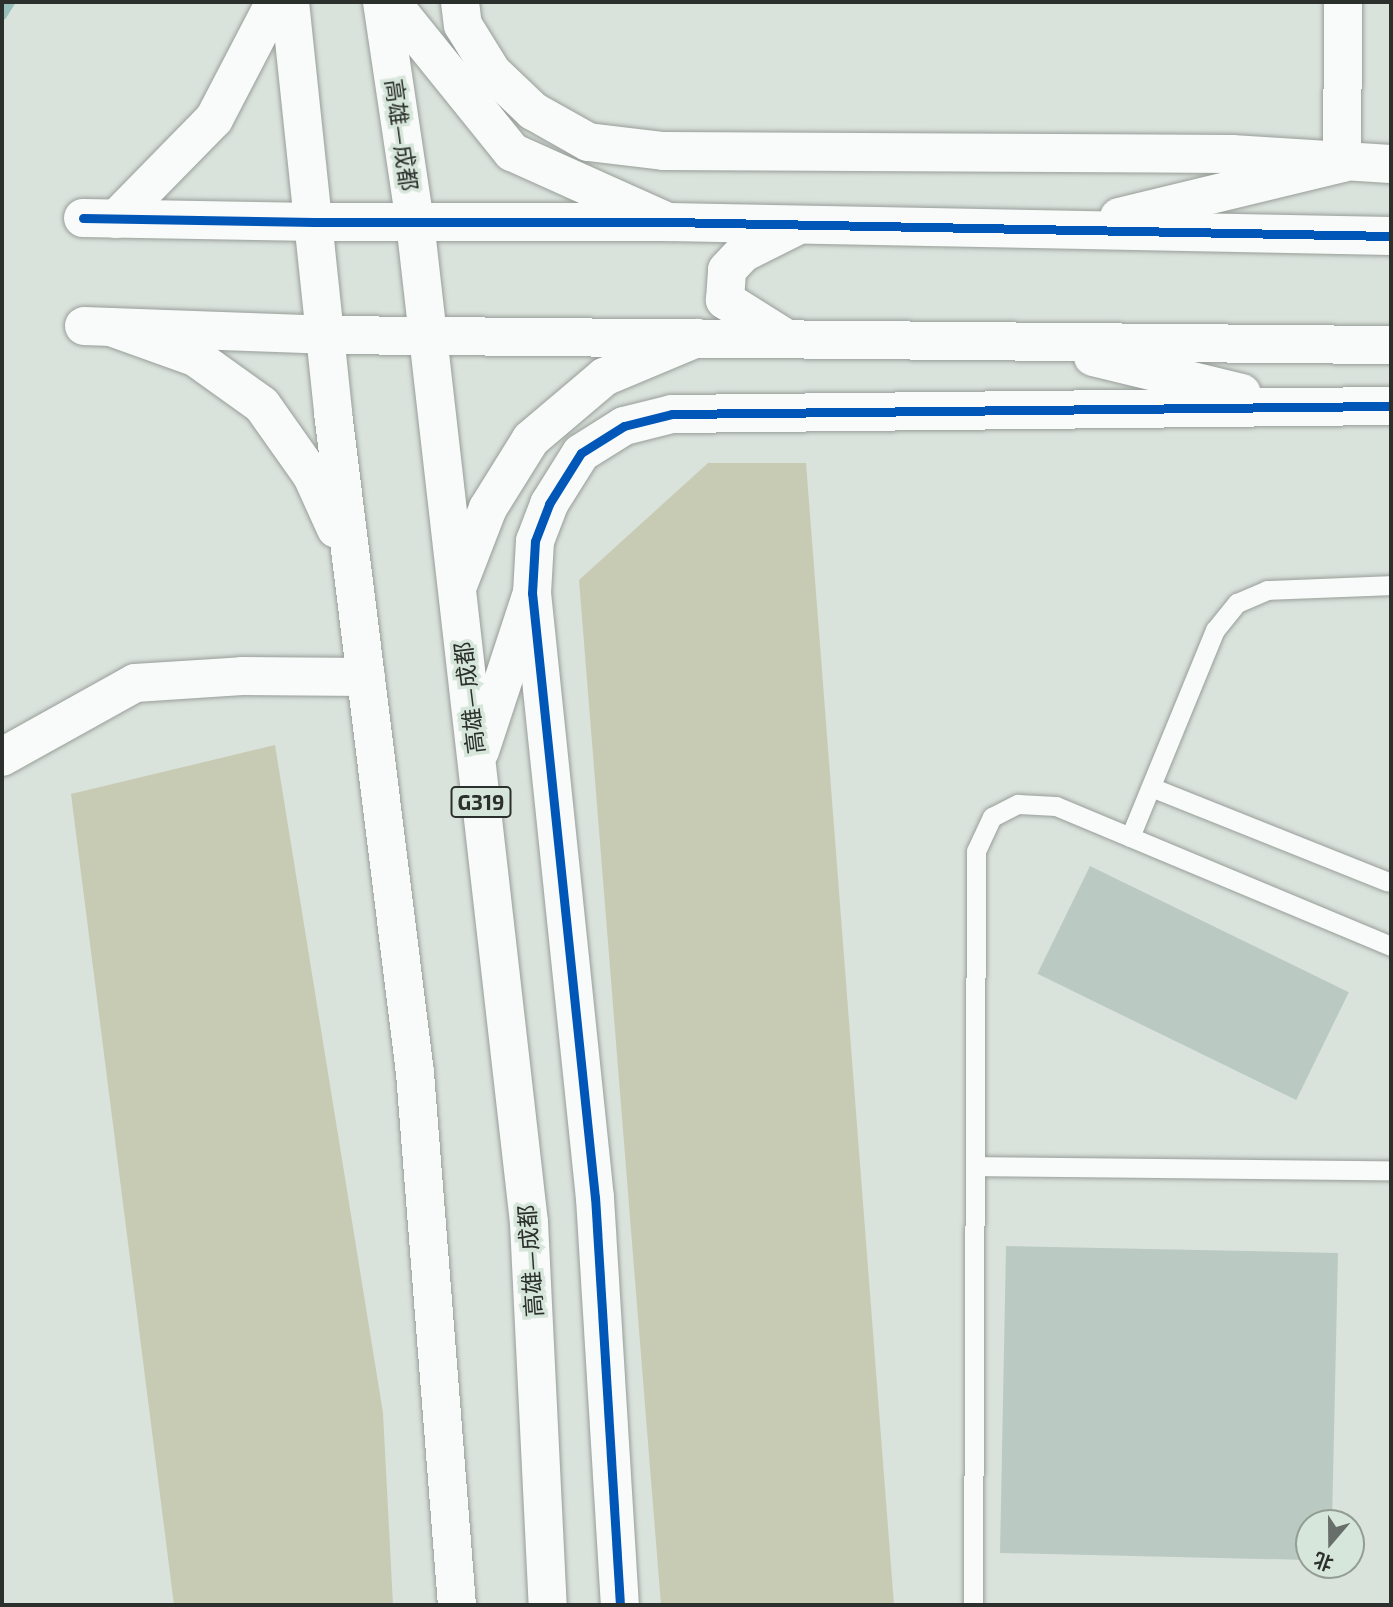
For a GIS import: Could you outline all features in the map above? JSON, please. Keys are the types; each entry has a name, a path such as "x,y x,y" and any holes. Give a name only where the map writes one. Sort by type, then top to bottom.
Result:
{"main road":[{"path":"275,2 214,119 100,218 314,222 668,222 1391,236"},
{"path":"290,2 351,562 415,1073 457,1605"},
{"name":"高雄—成都","path":"382,2 415,222 529,1223 548,1605"},
{"path":"391,2 512,152 668,222"},
{"path":"460,2 463,25 492,72 533,111 588,142 663,151 1232,154 1391,164"},
{"path":"1342,163 1343,2"},
{"path":"1065,230 1342,163"},
{"path":"787,339 725,300 727,270 743,253 800,225"},
{"path":"351,562 312,476 262,405 195,358 97,327 325,335 1391,345"},
{"path":"457,588 488,508 531,439 604,377 697,338"},
{"path":"1031,341 1295,406"},
{"path":"620,1605 594,1198 532,593 535,541 549,504 581,453 624,426 672,414 1391,406"},
{"path":"477,763 532,593"},
{"path":"2,757 135,683 242,676 366,677"}],"lane":[{"path":"1130,837 1215,630 1237,603 1267,590 1391,585"},
{"path":"1151,787 1388,882"},
{"path":"973,1605 976,851 992,817 1018,804 1056,806 1391,946"},
{"path":"975,1166 1391,1170"}],"green space":[{"path":"708,463 806,463 894,1605 661,1605 579,580"},
{"path":"275,745 383,1413 393,1605 174,1605 71,794"}],"building":[{"path":"1090,866 1349,992 1296,1100 1037,974"},
{"path":"1006,1246 1338,1253 1332,1509 1295,1509 1295,1560 1000,1553"}],"waterway":[{"path":"2,15 10,2"}],"cycle path":[{"path":"83,218 314,222 668,222 1391,236"},
{"path":"620,1605 595,1198 532,593 535,541 549,504 581,453 624,426 672,414 1391,406"}]}
